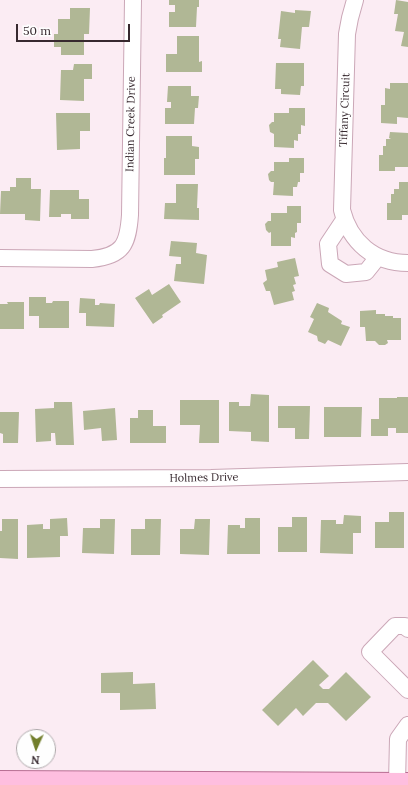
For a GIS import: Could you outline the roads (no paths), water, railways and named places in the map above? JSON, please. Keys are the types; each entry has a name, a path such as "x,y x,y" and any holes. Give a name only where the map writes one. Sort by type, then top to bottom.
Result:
{"main road":[{"path":"0,781 403,783"}],"street":[{"name":"Indian Creek Drive","path":"0,258 104,258 113,254 123,246 128,236 130,215 132,0"},
{"name":"Tiffany Circuit","path":"355,0 347,34 342,210 344,220 358,242 369,252 378,257 399,263 408,263"},
{"path":"344,220 328,244 330,264 346,274 366,272 378,257"},
{"name":"Holmes Drive","path":"0,480 211,478 408,472"},
{"path":"408,629 405,626 395,626 370,652 408,690"},
{"path":"403,783 398,739 408,725"}]}
